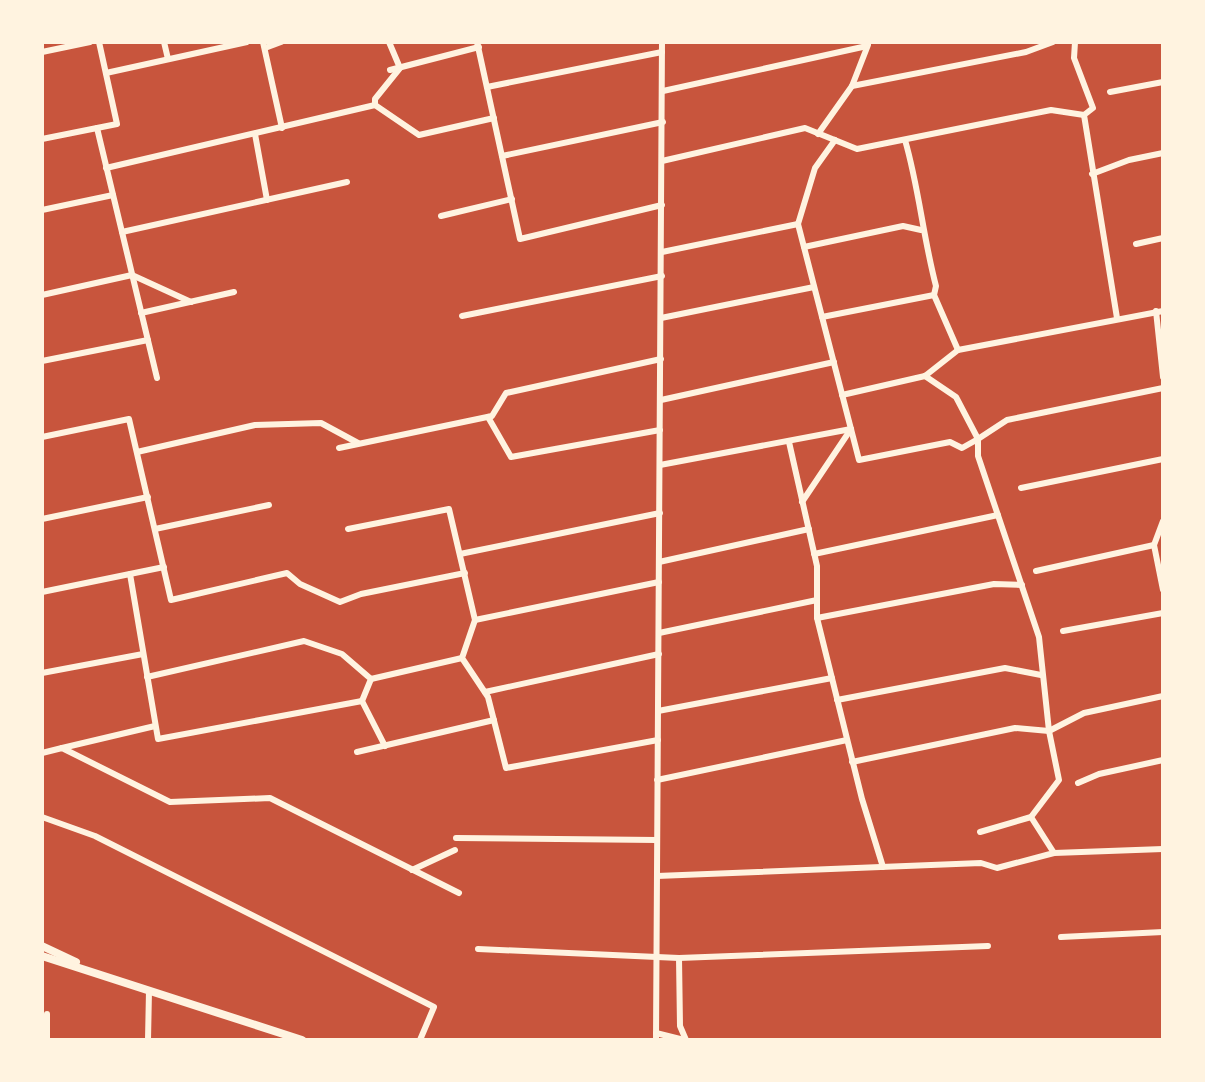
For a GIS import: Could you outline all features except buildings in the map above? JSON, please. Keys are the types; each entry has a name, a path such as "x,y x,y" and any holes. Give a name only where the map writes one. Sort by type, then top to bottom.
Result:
{"street":[{"path":"42,52 90,42"},
{"path":"42,139 117,124 99,42"},
{"path":"164,42 168,59"},
{"path":"106,73 222,45 247,42"},
{"path":"281,42 264,45 282,128"},
{"path":"389,42 400,68"},
{"path":"663,42 656,1037 685,1040 680,1026 679,958"},
{"path":"852,86 1026,52 1053,42"},
{"path":"663,161 805,128 857,149 1051,110 1084,114 1093,108 1074,58 1075,42"},
{"path":"663,90 868,43"},
{"path":"818,134 852,86 868,43"},
{"path":"390,70 478,45 520,239 662,205"},
{"path":"487,87 663,52"},
{"path":"375,105 375,99 400,68"},
{"path":"1110,92 1163,82"},
{"path":"106,168 375,105 419,135 494,118"},
{"path":"1084,114 1117,318"},
{"path":"502,156 663,122"},
{"path":"97,128 157,378"},
{"path":"255,134 267,200"},
{"path":"835,140 816,168 798,224 859,460 950,442 962,448 1007,420 1163,388"},
{"path":"905,140 917,181 921,230 936,286 934,295 958,350"},
{"path":"1092,174 1129,160 1163,153"},
{"path":"122,232 347,183"},
{"path":"42,210 113,195"},
{"path":"441,216 512,199"},
{"path":"662,252 798,224"},
{"path":"804,247 903,226 921,230"},
{"path":"1136,244 1163,238"},
{"path":"42,295 132,275 191,302"},
{"path":"461,316 662,276"},
{"path":"661,318 814,287"},
{"path":"141,313 234,292"},
{"path":"822,317 934,295"},
{"path":"842,396 925,376 958,350 1159,311 1163,377"},
{"path":"42,362 148,340"},
{"path":"339,448 492,416 506,393 661,359"},
{"path":"660,400 834,362"},
{"path":"925,376 956,397 978,439 978,456 1039,637 1041,675 1059,780 1031,817 980,832"},
{"path":"488,417 511,457 660,430"},
{"path":"42,437 130,419 172,600 287,573 300,584 341,602 362,594 465,573"},
{"path":"137,452 255,425 321,423 359,444"},
{"path":"660,465 851,429"},
{"path":"802,502 851,429"},
{"path":"789,442 814,554 817,618 852,762 883,867"},
{"path":"1021,488 1163,459"},
{"path":"42,519 148,497"},
{"path":"155,529 269,505"},
{"path":"348,529 449,509 475,620 462,658"},
{"path":"460,554 660,513"},
{"path":"814,554 998,515"},
{"path":"1163,521 1154,545 1160,559 1163,590"},
{"path":"659,562 809,529"},
{"path":"1036,570 1154,545"},
{"path":"42,592 164,567"},
{"path":"130,574 158,738 362,701"},
{"path":"475,620 659,582"},
{"path":"817,618 994,584 1022,585"},
{"path":"659,633 817,600"},
{"path":"1063,631 1163,613"},
{"path":"147,677 304,641 342,654 371,679"},
{"path":"42,673 144,654"},
{"path":"485,692 659,654"},
{"path":"371,679 462,658"},
{"path":"462,658 485,692 506,768 658,740"},
{"path":"837,700 1005,668 1041,675"},
{"path":"658,711 832,678"},
{"path":"371,679 362,701 385,746"},
{"path":"852,762 1015,728 1049,730 1084,713 1163,696"},
{"path":"357,752 494,720"},
{"path":"42,753 156,726"},
{"path":"657,780 847,740"},
{"path":"62,748 170,802 270,798 459,893"},
{"path":"1077,783 1099,774 1163,760"},
{"path":"42,817 95,836 434,1007 420,1040"},
{"path":"1031,817 1054,853"},
{"path":"456,838 657,840"},
{"path":"657,876 981,863 996,868 1054,853 1163,849"},
{"path":"412,870 455,850"},
{"path":"1061,937 1163,932"},
{"path":"42,946 104,975"},
{"path":"478,949 679,958 988,946"},
{"path":"42,956 302,1040"},
{"path":"148,1040 149,991"},
{"path":"47,1014 47,1040"}]}
